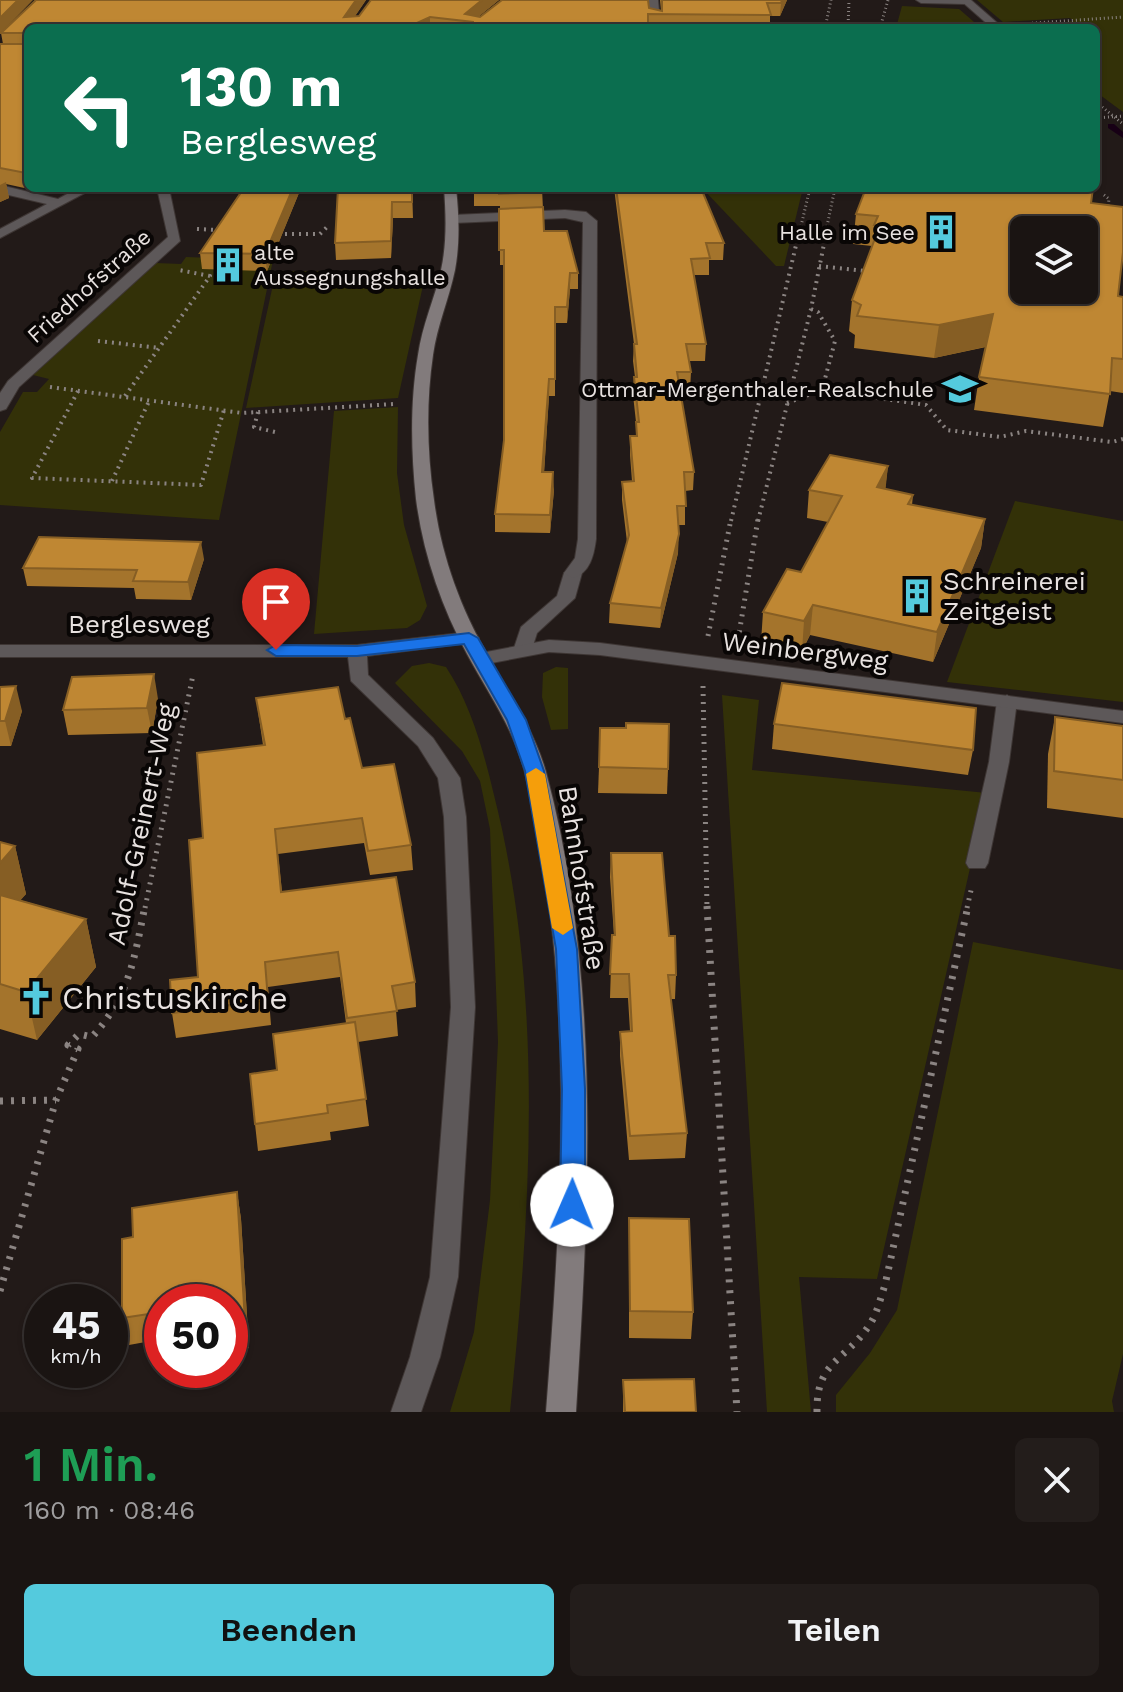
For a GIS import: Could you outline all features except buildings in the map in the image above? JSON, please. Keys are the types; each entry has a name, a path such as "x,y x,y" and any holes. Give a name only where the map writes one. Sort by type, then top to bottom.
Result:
{"main road":[{"name":"Bahnhofstraße","path":"450,192 453,219 450,258 425,354 421,461 426,503 439,562 475,649 517,720 535,771 566,949 574,1089 573,1184 572,1263 561,1412"}],"street":[{"path":"653,0 656,20"},
{"path":"921,0 965,0 993,24"},
{"path":"0,189 59,203"},
{"path":"0,234 80,192"},
{"name":"Friedhofstraße","path":"0,406 13,384 175,238 164,192"},
{"path":"453,219 565,214 581,215 590,221 587,539 584,559 573,573 566,598 528,631 523,651"},
{"name":"Weinbergweg","path":"475,649 523,651 549,646 600,649 703,665 1123,717"},
{"name":"Berglesweg","path":"0,651 475,649"},
{"path":"357,651 358,677 426,742 449,778 455,817 463,1007 444,1277 425,1357 406,1412"},
{"path":"977,863 999,762 1007,701"}],"path":[{"path":"826,24 831,0"},
{"path":"848,24 849,0"},
{"path":"881,24 888,0"},
{"path":"1034,24 1123,17"},
{"path":"1100,105 1123,124"},
{"path":"1100,118 1123,116"},
{"path":"737,1412 704,858 703,665 723,553 809,192"},
{"path":"734,669 759,514 811,309 834,192"},
{"path":"1104,195 1109,199 1109,215"},
{"path":"1093,205 1108,207"},
{"path":"278,234 320,234 327,227"},
{"path":"175,238 209,241 216,230 202,229"},
{"path":"125,396 210,276 172,270 174,264"},
{"path":"819,266 881,273"},
{"path":"811,309 818,312 835,341 822,390"},
{"path":"66,338 160,348"},
{"path":"13,384 258,412 399,404"},
{"path":"787,403 822,390 926,405 947,430 1000,437 1026,431 1112,442 1123,439"},
{"path":"78,391 32,478 201,485 224,410"},
{"path":"112,481 150,399"},
{"path":"258,412 254,427 279,433"},
{"name":"Adolf-Greinert-Weg","path":"56,1100 78,1049 111,1016 129,982 197,651"},
{"path":"817,1412 815,1397 821,1371 869,1326 885,1285 977,863"},
{"path":"0,1101 56,1100 0,1291"}],"shaded area":[{"path":"977,0 1123,0 1123,112 1100,95 1100,24 1049,24 1074,21 1070,18 1003,22"},
{"path":"902,6 959,9 976,24 897,24"},
{"path":"706,192 802,192 784,266 776,266"},
{"path":"186,257 273,260 219,520 0,505 0,432 23,392 37,392 49,379 33,375 156,263 181,264"},
{"path":"276,271 426,272 398,398 246,408"},
{"path":"398,407 397,473 404,525 427,606 420,620 407,628 314,634 334,411"},
{"path":"1015,501 1123,521 1123,702 947,682"},
{"path":"429,663 446,667 469,711 480,743 510,867 521,944 527,1022 528,1179 510,1412 450,1412 474,1332 490,1200 498,1042 490,829 480,781 462,751 395,683 412,666"},
{"path":"556,667 568,668 568,729 551,730 542,697 543,673"},
{"path":"722,695 759,700 752,770 987,793 877,1279 799,1277 811,1412 767,1412"},
{"path":"973,942 1123,970 1123,1354 1112,1401 1114,1412 836,1412 836,1395 870,1353 897,1310"}],"waterway":[{"path":"1111,126 1123,136"}],"slow traffic":[{"path":"536,774 563,928"}],"place":[{"name":"Halle im See","path":"941,232"},
{"name":"alte Aussegnungshalle","path":"228,265"},
{"name":"Ottmar-Mergenthaler-Realschule","path":"960,389"},
{"name":"Schreinerei Zeitgeist","path":"917,596"},
{"name":"Christuskirche","path":"36,998"}],"route":[{"path":"276,650 357,651 469,638 517,720 535,771 566,949 574,1089 572,1205"}]}
